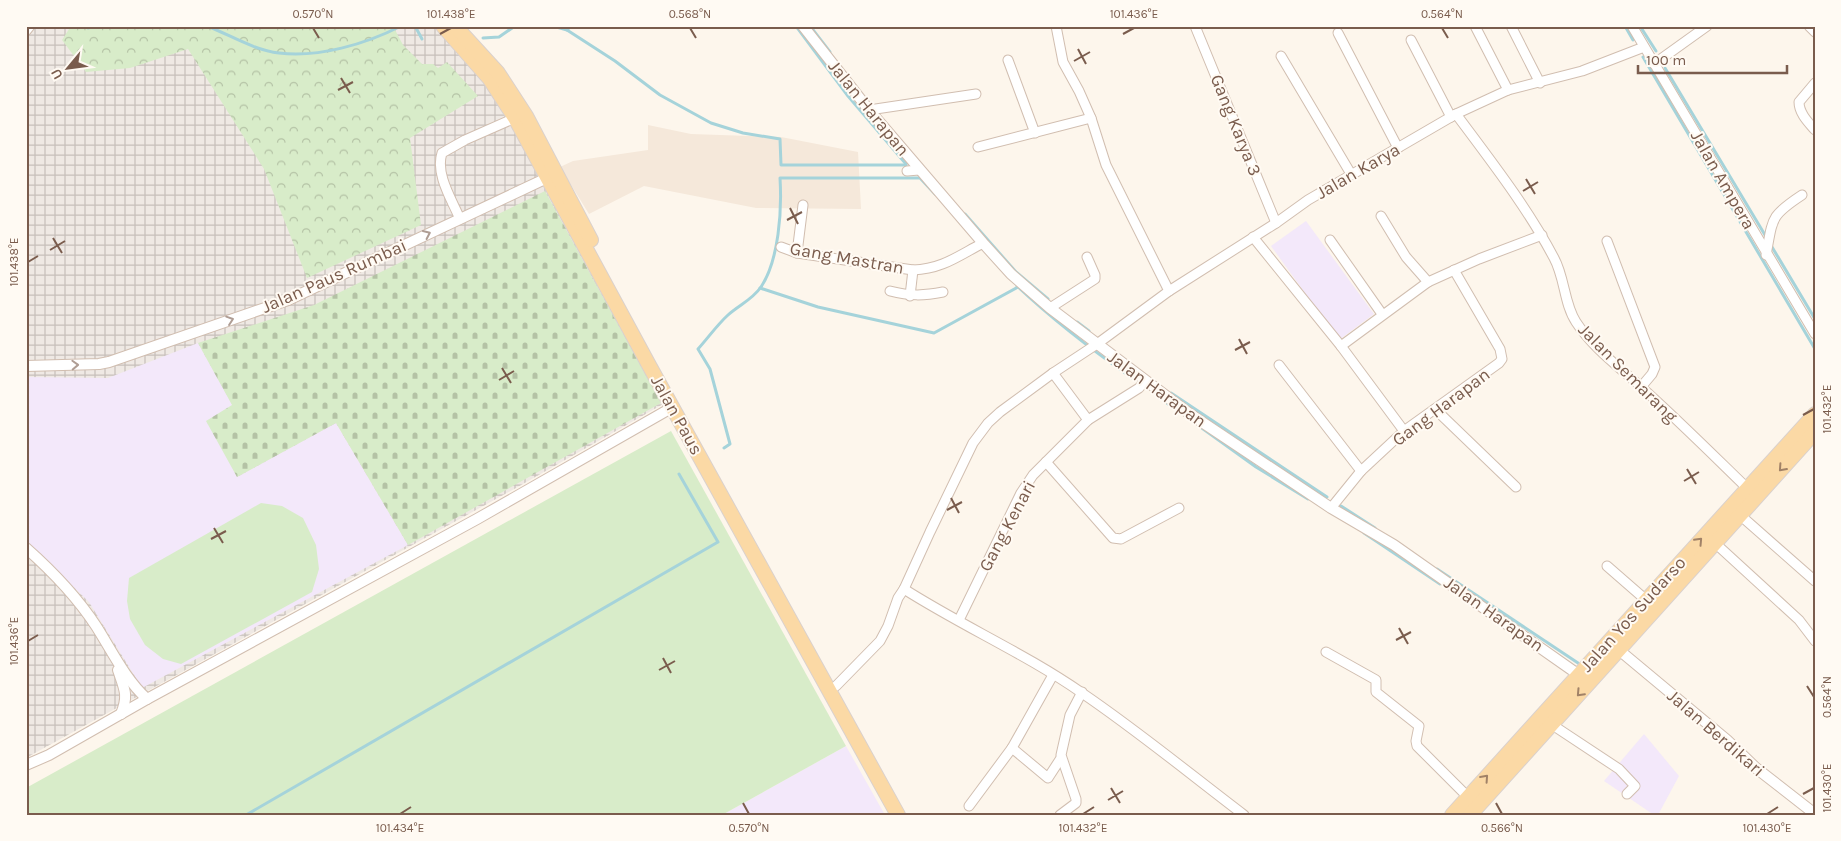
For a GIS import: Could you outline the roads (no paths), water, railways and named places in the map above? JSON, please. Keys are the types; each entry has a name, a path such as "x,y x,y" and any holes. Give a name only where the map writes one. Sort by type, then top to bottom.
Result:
{"main road":[{"name":"Jalan Paus","path":"442,26 488,78 515,118 547,178 909,815"},
{"name":"Jalan Paus","path":"455,26 498,73 526,116 676,405 898,815"},
{"name":"Jalan Yos Sudarso","path":"1470,815 1619,650 1670,582 1747,488 1815,414"},
{"name":"Jalan Yos Sudarso","path":"1452,815 1646,600 1670,582 1714,543 1815,432"}],"street":[{"path":"26,31 30,26"},
{"name":"Jalan Harapan","path":"803,26 919,170 1011,274 1050,308 1142,384 1394,545 1579,675"},
{"path":"1056,26 1063,62 1091,118 1106,165 1169,291"},
{"name":"Gang Karya 3","path":"1195,26 1276,223"},
{"path":"1474,26 1508,90"},
{"path":"1511,26 1540,82"},
{"name":"Jalan Ampera","path":"1632,26 1815,334"},
{"path":"1654,64 1707,26"},
{"path":"1809,26 1815,32"},
{"path":"1338,33 1398,148"},
{"name":"Jalan Semarang","path":"1411,40 1454,115 1514,193 1542,235 1560,269 1575,320 1586,335 1608,358 1747,488"},
{"name":"Jalan Karya","path":"836,686 880,641 888,626 898,598 973,443 988,423 1053,373 1169,291 1276,223 1308,200 1454,115 1508,90 1582,71 1644,47"},
{"path":"1280,56 1352,174"},
{"path":"1008,60 1035,133"},
{"path":"1815,83 1798,105 1815,130"},
{"path":"869,110 976,94"},
{"path":"460,218 448,192 441,169 442,153 465,140 515,118"},
{"path":"978,147 1091,118"},
{"path":"907,171 919,170"},
{"name":"Jalan Paus Rumbai","path":"26,366 99,364 109,362 288,300 547,178"},
{"path":"1766,254 1771,227 1778,212 1802,194"},
{"path":"797,253 803,206"},
{"path":"1382,216 1406,257 1428,282"},
{"path":"1340,346 1428,282 1542,235"},
{"path":"1253,236 1404,431"},
{"path":"1330,240 1382,314"},
{"path":"1608,241 1655,367 1652,374 1641,387"},
{"name":"Gang Mastran","path":"781,247 797,253 912,270 928,270 943,265 983,243"},
{"path":"1050,308 1095,279 1087,257"},
{"name":"Gang Mastran","path":"910,296 912,270"},
{"name":"Gang Harapan","path":"1332,506 1346,492 1361,472 1404,431 1502,359 1500,349 1454,270"},
{"name":"Gang Mastran","path":"890,291 910,296 943,292"},
{"path":"1279,366 1361,472"},
{"path":"1053,373 1088,420"},
{"name":"Gang Kenari","path":"959,620 1021,493 1033,475 1088,420 1142,384"},
{"path":"26,765 49,755 147,699 477,519 676,405"},
{"path":"1434,409 1516,487"},
{"path":"1046,462 1113,538 1121,538 1179,508"},
{"path":"1740,515 1815,581"},
{"path":"1714,543 1799,620 1815,641"},
{"path":"26,548 78,601 127,676 147,699"},
{"path":"1607,566 1646,600"},
{"path":"904,589 1082,692 1244,815"},
{"name":"Jalan Berdikari","path":"1619,650 1727,740 1756,768 1815,814"},
{"path":"1326,652 1376,680 1376,692 1419,726 1416,740 1417,746 1468,796"},
{"path":"117,659 126,702 121,714"},
{"path":"969,806 1012,748 1053,675"},
{"path":"1012,748 1048,778 1061,758 1070,715 1082,692"},
{"path":"1551,724 1619,769 1635,786 1626,794"},
{"path":"1060,815 1074,806 1077,801 1061,758"}],"waterway":[{"path":"88,28 95,26"},
{"path":"207,26 260,49 294,54 342,48 373,39 401,26"},
{"path":"415,26 422,39"},
{"path":"483,38 499,37 515,26"},
{"path":"553,26 567,30 615,61 660,95 711,123 743,133 780,139 781,165 906,165"},
{"path":"567,30 571,26"},
{"path":"796,26 848,96 906,164"},
{"path":"810,26 830,52"},
{"path":"1625,26 1633,40"},
{"path":"1640,26 1656,51"},
{"path":"1643,57 1815,349"},
{"path":"1665,68 1765,235"},
{"path":"724,448 730,444 710,369 698,349 732,311 757,292 767,276 772,263 780,219 780,178 920,178 935,194"},
{"path":"965,214 1016,272 1048,299"},
{"path":"1772,247 1815,319"},
{"path":"1017,286 1073,334 1132,378"},
{"path":"760,288 818,307 934,333 1018,287"},
{"path":"1077,322 1089,331"},
{"path":"1171,393 1327,497"},
{"path":"1160,397 1169,405"},
{"path":"1199,426 1256,467 1308,499"},
{"path":"246,815 718,542 679,474"},
{"path":"1341,506 1375,528"},
{"path":"1364,533 1440,584"},
{"path":"1437,569 1578,663"}]}
